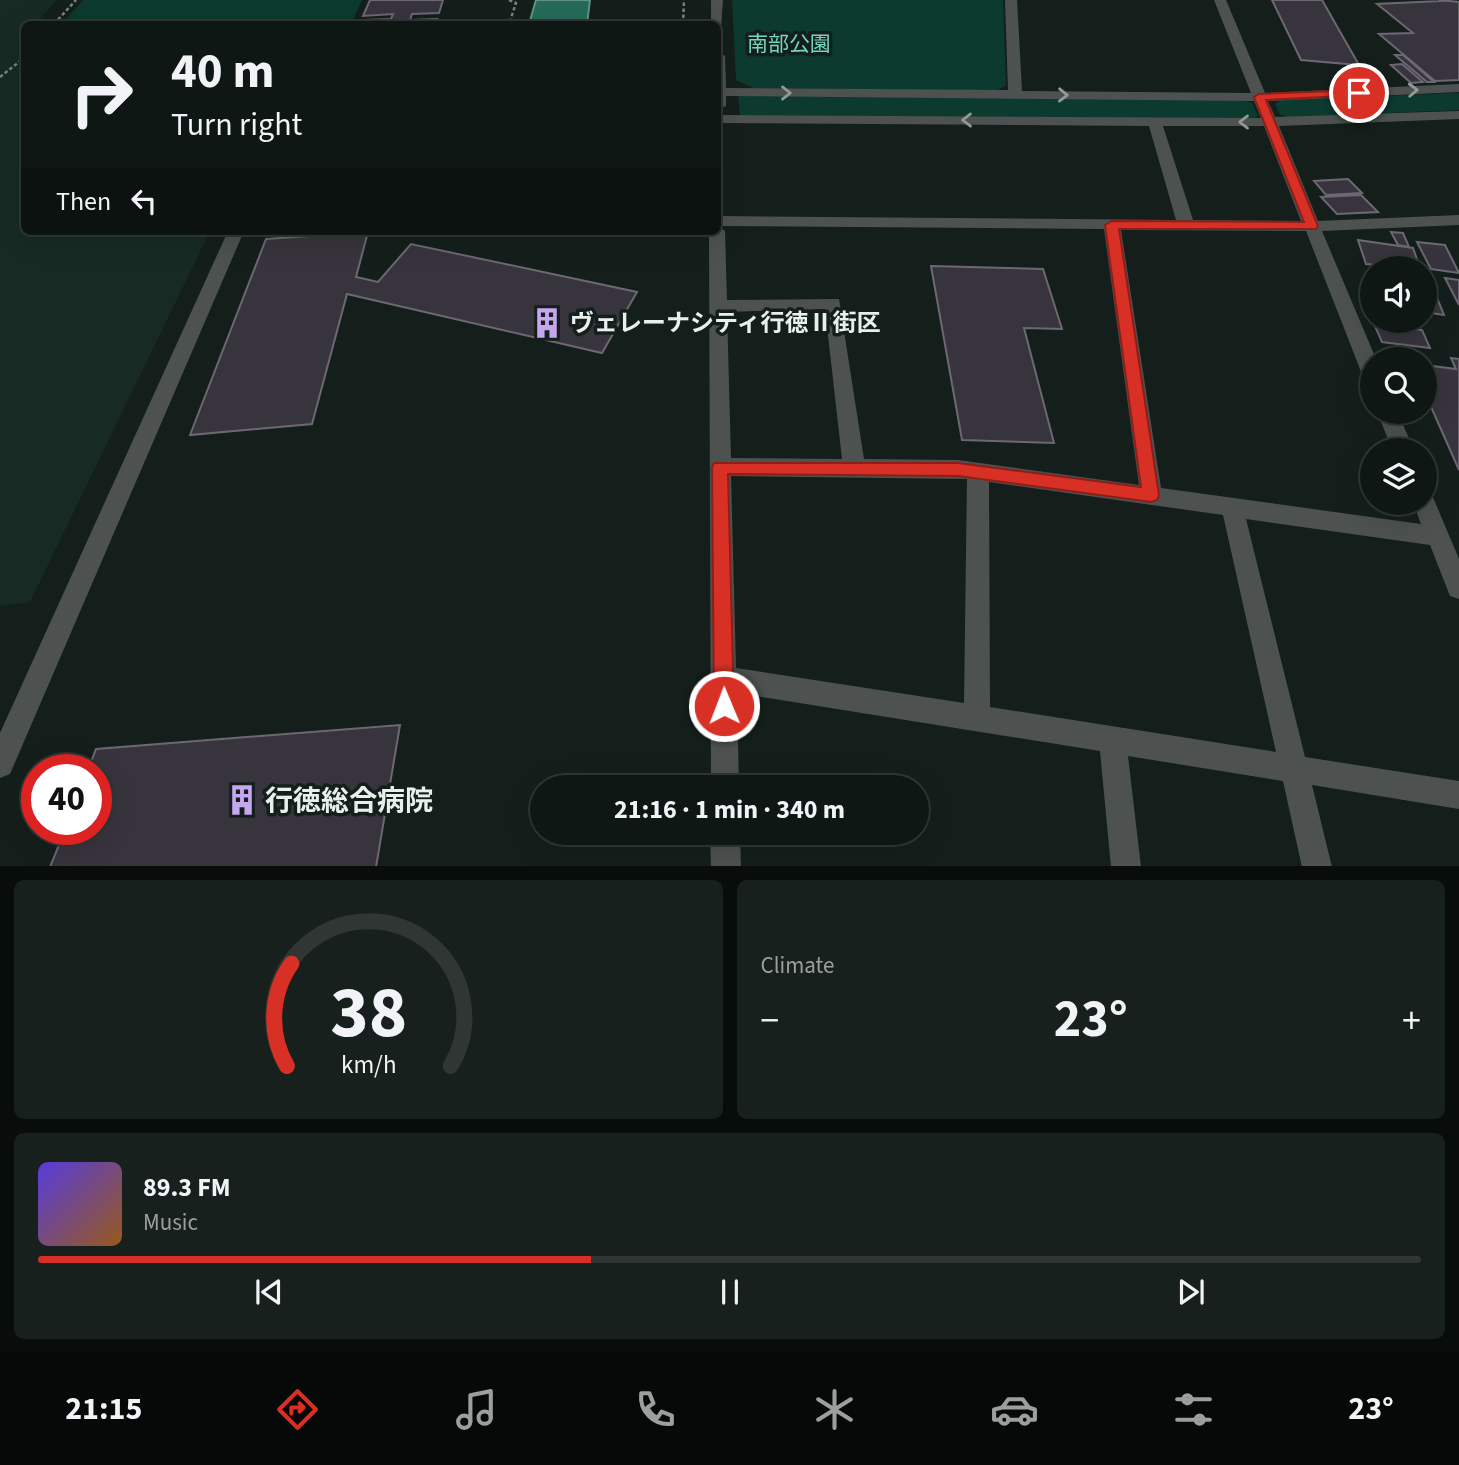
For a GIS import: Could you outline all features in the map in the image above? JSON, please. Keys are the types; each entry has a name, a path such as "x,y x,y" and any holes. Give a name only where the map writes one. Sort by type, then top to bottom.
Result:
{"street":[{"path":"717,0 717,21"},
{"path":"1011,0 1015,95"},
{"path":"1220,0 1361,347"},
{"path":"721,92 1259,97 1459,88"},
{"path":"721,126 1270,122 1459,114"},
{"path":"1155,122 1186,225"},
{"path":"721,221 1312,226 1459,220"},
{"path":"1112,225 1151,495"},
{"path":"0,764 234,235"},
{"path":"717,235 725,775"},
{"path":"718,306 834,303 854,468"},
{"path":"720,467 978,472 1438,536"},
{"path":"978,472 978,719"},
{"path":"1232,507 1317,866"},
{"path":"1429,515 1459,588"},
{"path":"723,678 1459,795"},
{"path":"1113,741 1126,866"},
{"path":"725,845 726,866"}],"path":[{"path":"57,21 76,0"},
{"path":"509,0 516,4 510,21"},
{"path":"683,21 684,0"},
{"path":"0,77 21,60"}],"shaded area":[{"path":"0,0 57,0 38,21 21,21 21,40 18,43 21,44 21,235 208,235 30,602 0,606"},
{"path":"536,0 590,0 587,21 530,21"}],"green space":[{"path":"83,0 362,0 352,21 65,21"},
{"name":"南部公園","path":"732,0 1003,0 1006,85 996,91 753,88 736,80"},
{"path":"1459,93 1459,110 1288,117 1280,114 1275,104 1280,100"},
{"path":"738,95 1243,100 1252,103 1258,116 1253,119 740,115"}],"building":[{"path":"370,0 443,0 439,13 412,14 410,20 437,19 436,21 364,21 391,19 393,14 363,16"},
{"path":"1272,0 1322,0 1359,65 1301,60"},
{"path":"1439,0 1459,2 1459,80 1435,81 1379,34 1413,33 1377,4 1441,1"},
{"path":"1395,55 1403,55 1434,82 1427,82"},
{"path":"1402,64 1423,82 1411,83 1391,65"},
{"path":"1348,179 1362,193 1326,195 1314,181"},
{"path":"1361,195 1378,212 1337,214 1321,197"},
{"path":"1391,232 1403,233 1409,247 1398,245"},
{"name":"ヴェレーナシティ行徳Ⅱ街区","path":"367,235 356,277 378,282 411,244 637,292 602,353 347,294 312,424 190,435 266,239"},
{"path":"1358,240 1413,248 1416,256 1363,256"},
{"path":"1417,242 1445,245 1459,273 1437,270 1437,256 1424,256"},
{"path":"931,266 1043,269 1062,329 1024,328 1054,443 962,440"},
{"path":"1445,278 1459,280 1459,305"},
{"path":"1437,298 1444,315 1437,314"},
{"path":"1378,333 1423,333 1430,347 1422,347 1382,342"},
{"path":"1451,358 1459,359 1459,470 1437,420 1437,367 1456,369"},
{"name":"行徳総合病院","path":"400,725 376,866 50,866 59,845 112,845 112,754 94,754 96,749"}],"place":[{"name":"ヴェレーナシティ行徳Ⅱ街区","path":"547,323"},
{"name":"行徳総合病院","path":"242,800"}],"route":[{"path":"724,706 720,467 958,469 1151,495 1112,225 1312,226 1259,97 1359,93"}]}
